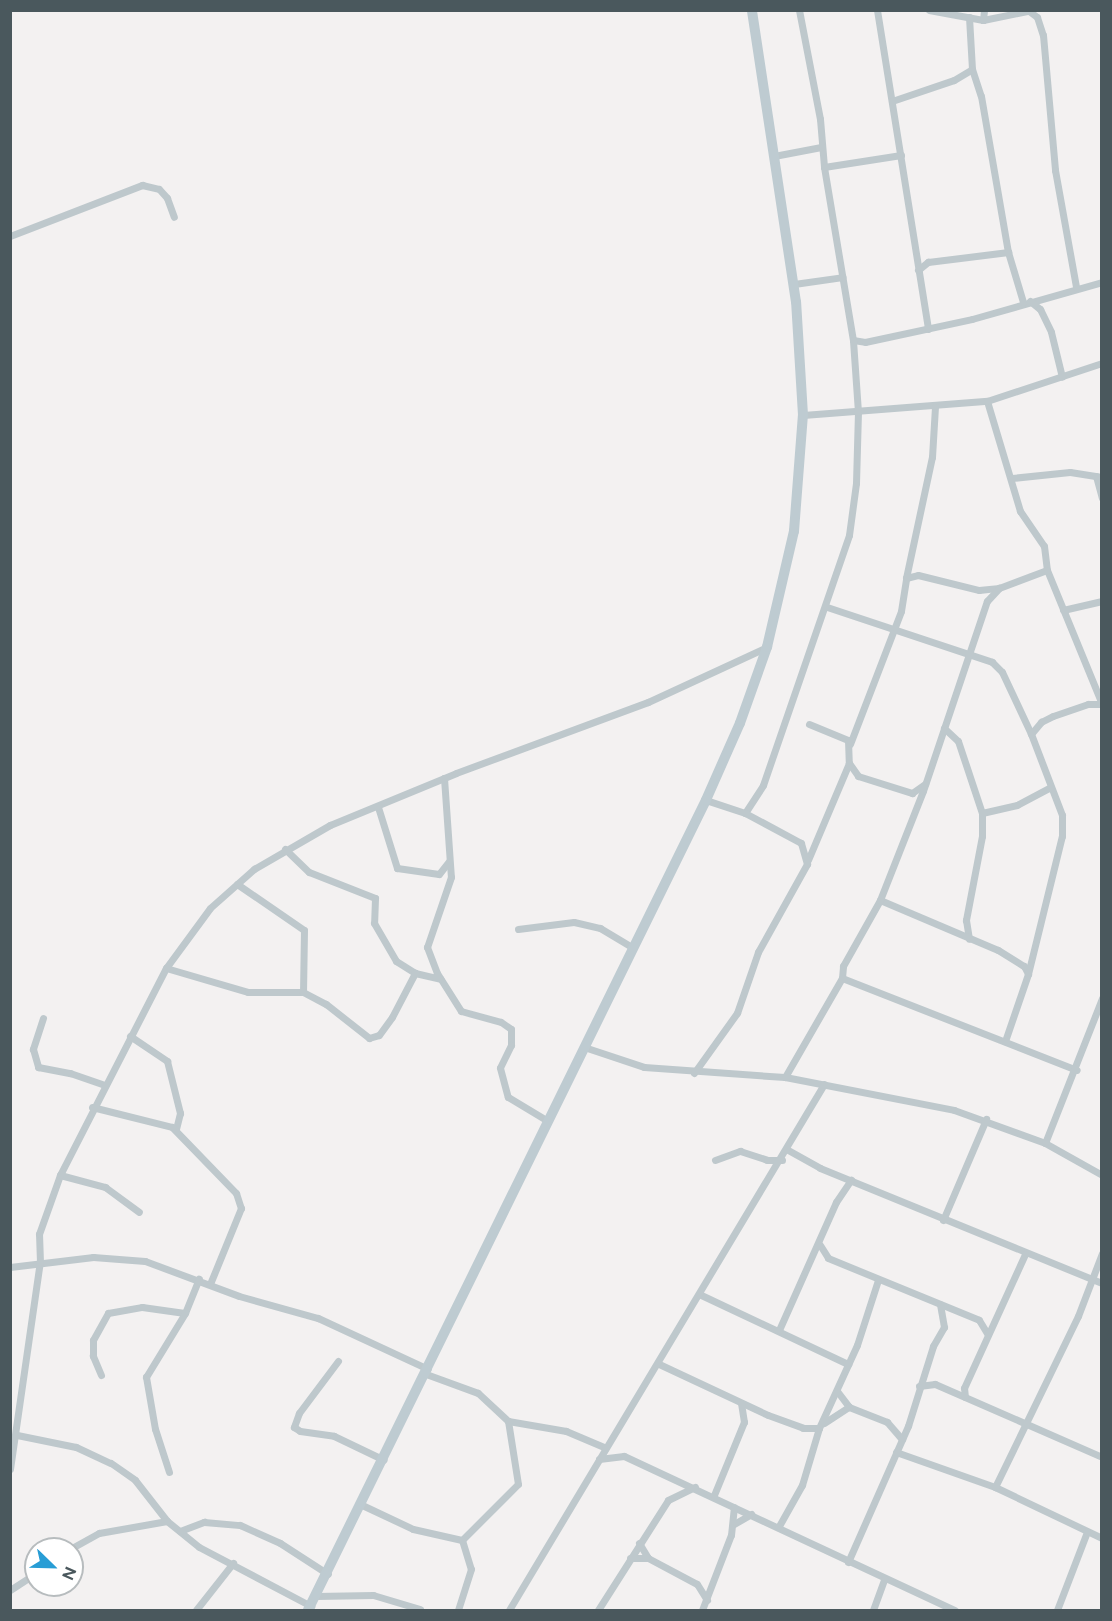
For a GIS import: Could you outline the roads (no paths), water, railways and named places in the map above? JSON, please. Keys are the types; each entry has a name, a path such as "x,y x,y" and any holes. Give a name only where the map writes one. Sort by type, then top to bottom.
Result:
{"main road":[{"path":"312,1604 706,800 740,723 767,647 794,531 803,416 794,284 753,10"}],"street":[{"path":"745,813 763,785 800,669 827,607 853,513 858,412 853,340 821,147 820,119 799,10"},
{"path":"877,10 928,329"},
{"path":"929,10 983,20 1030,11 1037,17 1042,35 1055,170 1076,287"},
{"path":"983,20 984,10"},
{"path":"969,17 972,69 981,96 1008,252 1026,302 1040,309 1051,332 1062,377"},
{"path":"892,101 954,80 972,69"},
{"path":"774,156 821,147"},
{"path":"824,167 901,155"},
{"path":"10,236 142,185 159,189 167,198 174,217"},
{"path":"918,270 928,262 1008,252"},
{"path":"915,256 928,262"},
{"path":"794,284 843,277"},
{"path":"853,340 865,342 928,329 1101,282"},
{"path":"803,416 987,401 1101,363"},
{"path":"987,401 1012,478 1020,511 1044,546 1047,570 1101,704 1088,704 1041,722 1031,734"},
{"path":"694,1073 737,1013 758,952 807,864 849,763 850,744 892,629 901,611 932,457 935,407"},
{"path":"1012,478 1070,472 1099,476 1101,498"},
{"path":"906,578 918,575 979,590 999,588 1047,570"},
{"path":"785,1077 842,978 848,955 880,900 925,784 987,601 999,588"},
{"path":"979,590 987,601"},
{"path":"1063,610 1101,601"},
{"path":"827,607 968,653 998,666 1031,734 1062,815 1062,836 1028,974 1005,1041"},
{"path":"10,1469 17,1436 40,1262 39,1234 60,1175 92,1107 166,968 210,908 237,884 285,849 349,817 444,778 648,702 767,647"},
{"path":"1088,704 1096,691"},
{"path":"1024,718 1041,722"},
{"path":"809,724 845,738 850,744"},
{"path":"944,728 958,741 982,813 982,836 966,920 969,939"},
{"path":"849,763 858,776 904,791 912,793 925,784"},
{"path":"444,778 450,859 449,885 427,947 440,979 461,1011 501,1022 511,1029 511,1045 500,1068 508,1097 548,1120"},
{"path":"982,813 1017,805 1051,787"},
{"path":"706,800 745,813 801,843 807,864"},
{"path":"378,807 397,868 439,874 450,859"},
{"path":"285,849 309,872 375,898 374,923 396,961 415,973 440,979"},
{"path":"237,884 304,930 303,992"},
{"path":"880,900 1019,961 1028,974"},
{"path":"876,909 894,906"},
{"path":"518,930 574,922 600,928 632,947"},
{"path":"166,968 248,993 303,992 335,1011 360,1034 375,1037 392,1017 415,973"},
{"path":"842,978 1077,1070"},
{"path":"1045,1143 1077,1070 1101,998"},
{"path":"43,1018 33,1049 38,1067 70,1073 104,1085"},
{"path":"130,1036 167,1061 180,1113 176,1129"},
{"path":"584,1047 644,1067 694,1073 785,1077 986,1119 1045,1143 1101,1175"},
{"path":"509,1611 788,1150 824,1084"},
{"path":"92,1107 176,1129 236,1193 241,1204 210,1284"},
{"path":"943,1220 986,1119"},
{"path":"788,1150 943,1220 1101,1283"},
{"path":"715,1160 740,1151 767,1160 782,1160"},
{"path":"60,1175 105,1187 139,1212"},
{"path":"778,1330 820,1245 836,1202 851,1180"},
{"path":"820,1245 828,1258"},
{"path":"995,1488 1092,1280 1101,1253"},
{"path":"965,1397 964,1388 1026,1254"},
{"path":"10,1267 40,1262 121,1258 145,1261 199,1279 239,1296 318,1318 427,1371 468,1388 508,1421 566,1431 606,1448"},
{"path":"813,1258 828,1258 979,1320 988,1335"},
{"path":"169,1472 155,1429 145,1382 185,1313 199,1279"},
{"path":"779,1526 802,1485 820,1427 877,1293 878,1280"},
{"path":"699,1294 848,1364"},
{"path":"940,1304 944,1320"},
{"path":"101,1375 93,1356 93,1340 108,1313 142,1307 185,1313"},
{"path":"848,1562 902,1439 944,1320 954,1310"},
{"path":"979,1320 997,1315"},
{"path":"338,1361 299,1413 294,1426 334,1436 384,1460"},
{"path":"658,1364 741,1403 803,1428 820,1427 849,1407"},
{"path":"919,1386 931,1382 1101,1457"},
{"path":"837,1390 849,1407 887,1422 902,1439"},
{"path":"714,1495 744,1418 741,1403"},
{"path":"744,1418 761,1411"},
{"path":"462,1540 518,1484 508,1421"},
{"path":"17,1436 76,1447 111,1463 135,1480 167,1521 199,1547 312,1604 373,1595 420,1609"},
{"path":"896,1452 995,1488 1101,1538"},
{"path":"599,1460 624,1456 714,1495 848,1562 955,1611"},
{"path":"598,1611 668,1500 695,1487"},
{"path":"362,1505 413,1529 462,1540"},
{"path":"705,1607 734,1524 734,1507"},
{"path":"734,1524 751,1514"},
{"path":"84,1541 99,1533 167,1521"},
{"path":"180,1531 204,1522 240,1525 280,1543 328,1574"},
{"path":"1057,1611 1087,1532"},
{"path":"458,1611 471,1569 462,1540"},
{"path":"639,1543 648,1557 696,1584 705,1607"},
{"path":"630,1558 648,1557"},
{"path":"196,1611 233,1563"},
{"path":"873,1611 884,1579"},
{"path":"10,1590 24,1581"}]}
